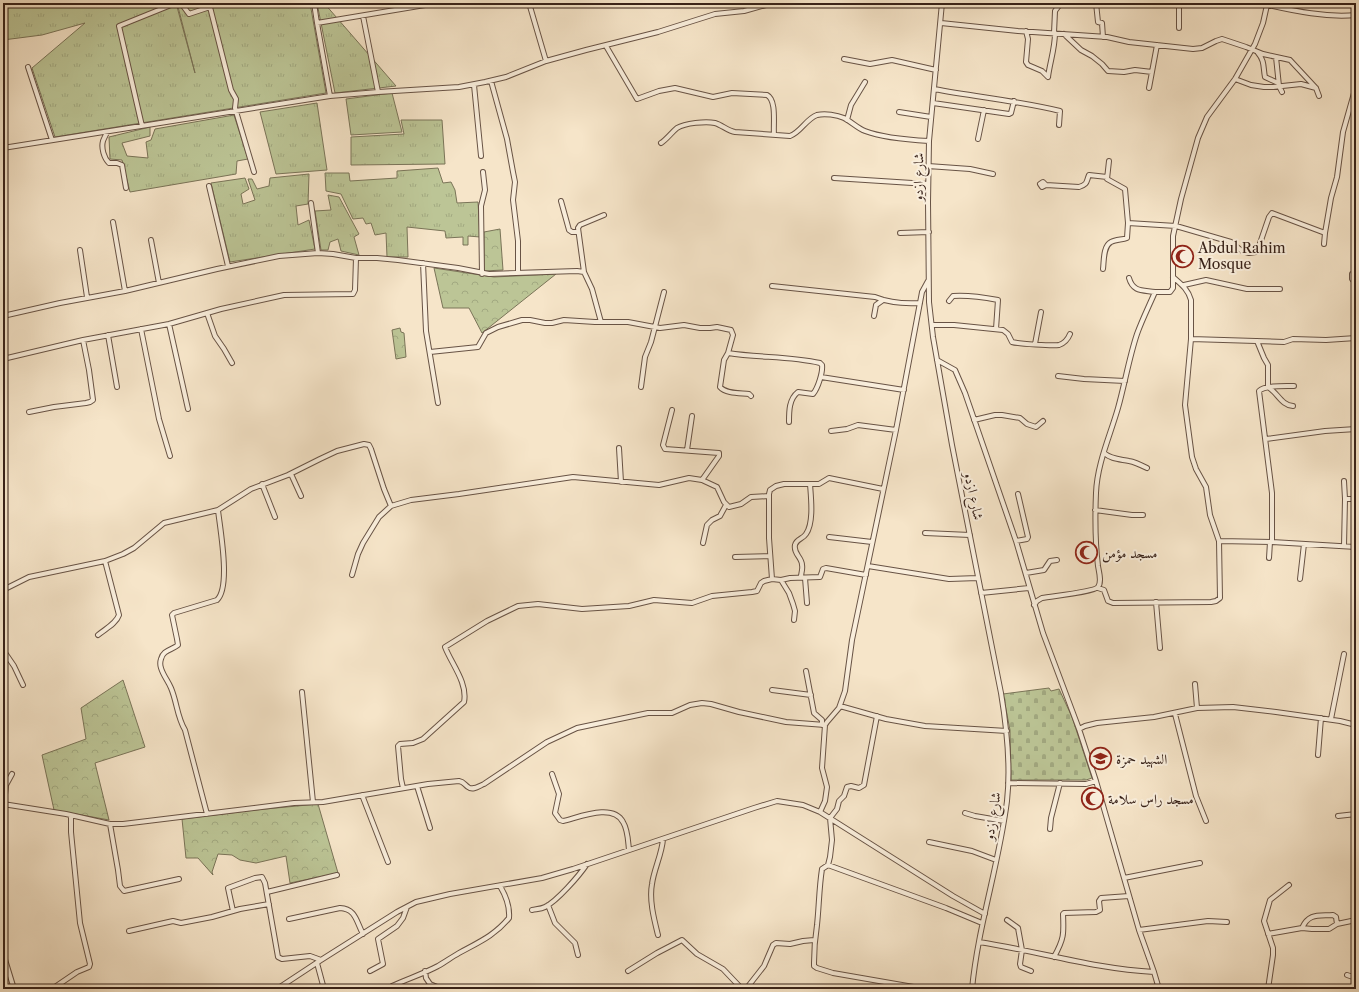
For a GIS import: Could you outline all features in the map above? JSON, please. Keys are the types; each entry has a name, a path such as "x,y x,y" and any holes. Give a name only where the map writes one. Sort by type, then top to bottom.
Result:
{"street":[{"path":"142,126 119,26 176,3"},
{"path":"181,3 189,14 210,7 231,90 236,99 235,108 254,172"},
{"path":"314,3 330,96"},
{"path":"317,23 437,3"},
{"path":"529,3 546,62"},
{"path":"3,148 330,96 474,85 506,77 546,62 586,50 658,32 715,14 744,12 773,3"},
{"name":"شارع ازدو","path":"942,3 932,104 928,166 928,280 932,325 952,445 1001,693 1007,731 1008,783 1004,821 982,923 974,966 972,989"},
{"path":"1026,31 1028,39 1026,62 1028,65 1042,71 1048,77 1055,43 1055,10 1061,3"},
{"path":"1096,3 1098,22 1102,23 1103,37"},
{"path":"1179,3 1179,28"},
{"path":"1259,3 1309,14 1338,16 1356,15"},
{"path":"1129,278 1133,287 1136,289 1155,292 1172,291 1173,236 1194,151 1203,126 1212,108 1235,79 1254,50 1267,5"},
{"path":"362,16 378,92"},
{"path":"941,23 1116,38 1129,42 1198,49 1222,39 1263,54 1290,60 1316,88 1319,96"},
{"path":"1064,34 1081,50 1102,64 1108,71 1124,72 1135,70 1152,72"},
{"path":"1149,88 1157,45"},
{"path":"606,46 637,99 658,91 675,88 713,96 732,94 770,96 773,103 774,135"},
{"path":"1254,50 1262,57 1264,63 1264,87"},
{"path":"1276,57 1278,84 1282,92"},
{"path":"844,59 870,64 892,60 936,70"},
{"path":"28,67 52,140"},
{"path":"1265,77 1278,84"},
{"path":"1235,79 1251,85 1264,87 1278,84 1301,84 1316,88"},
{"path":"491,81 507,139 515,182 513,200 518,241 518,273"},
{"path":"847,120 852,103 857,98 865,82"},
{"path":"474,85 481,156"},
{"path":"1324,244 1331,198 1337,178 1343,132 1356,86"},
{"path":"934,89 987,99 1014,101 1060,111 1059,125"},
{"path":"932,104 1009,114 1012,113 1014,101"},
{"path":"978,139 984,110"},
{"path":"898,112 931,117"},
{"path":"660,143 677,128 702,122 715,123 732,131 790,136 795,134 817,115 830,114 842,117 865,131 906,139 929,141"},
{"path":"107,132 102,145 105,158 109,163 117,162 122,165 126,188"},
{"path":"1102,269 1108,244 1127,238 1128,223 1125,189 1108,181 1109,161"},
{"path":"928,166 970,169 993,174"},
{"path":"482,274 481,206 485,190 483,172"},
{"path":"1046,185 1082,186 1088,182 1089,175 1107,177"},
{"path":"834,178 928,184"},
{"path":"209,186 228,266"},
{"path":"561,201 569,230 572,232 578,232"},
{"path":"311,203 318,253"},
{"path":"1128,223 1176,226 1231,242 1242,251 1254,253 1258,249 1269,217 1272,213 1325,233"},
{"path":"601,322 592,289 584,272 578,228 580,225 604,215"},
{"path":"113,222 125,291"},
{"path":"900,233 929,232"},
{"path":"151,240 159,283"},
{"path":"80,250 87,297"},
{"path":"3,316 87,297 125,291 228,266 279,256 318,253 356,258 377,258 423,263 458,268 482,274 561,271 584,272"},
{"path":"3,359 83,340 169,324 207,313 284,295 353,294 356,258"},
{"path":"423,263 426,331 438,403"},
{"path":"1352,274 1352,279 1356,284"},
{"path":"1034,605 1042,598 1098,588 1104,590 1110,603 1211,602 1218,600 1220,593 1219,541 1210,515 1206,487 1192,458 1185,405 1191,339 1191,300 1184,285 1173,277"},
{"path":"824,725 840,706 845,691 852,640 896,430 922,292 928,280"},
{"path":"1184,285 1206,280 1247,289 1280,289"},
{"path":"772,286 875,297 903,304 920,303"},
{"path":"641,387 646,357 664,292"},
{"path":"1098,588 1100,580 1097,555 1095,510 1097,483 1137,334 1155,292"},
{"path":"949,301 953,296 975,296 998,300 996,329"},
{"path":"874,316 876,305 883,300"},
{"path":"1035,344 1042,312"},
{"path":"207,313 215,336 232,363"},
{"path":"430,352 478,346 486,333 498,327 522,320 545,323 564,320 628,322 655,327 684,325 700,328 717,327 731,330 733,335 728,353 724,360 720,387 723,390 749,394 751,396"},
{"path":"169,324 188,409"},
{"path":"932,325 954,325 1003,330 1006,331 1012,342 1035,344 1061,344 1068,339 1070,334"},
{"path":"141,329 159,419 170,456"},
{"path":"108,335 117,387"},
{"path":"1191,339 1284,342 1293,339 1326,340 1356,338"},
{"path":"29,412 54,406 86,403 93,400 83,340"},
{"path":"1257,341 1264,358 1268,362 1268,387"},
{"path":"728,353 746,356 794,358 820,363 822,368 821,376 814,393 810,394 798,392 795,395 789,408 789,422"},
{"path":"937,360 955,370 960,379 1016,541 1034,605 1079,729 1096,781 1139,930 1154,972 1158,989"},
{"path":"821,376 904,390"},
{"path":"1058,376 1090,380 1125,381"},
{"path":"1269,558 1271,542 1272,493 1259,391 1262,388 1268,387 1294,386"},
{"path":"1268,387 1275,392 1282,402 1294,406"},
{"path":"672,410 663,447 665,449 719,453 719,456 702,480"},
{"path":"974,420 986,416 1002,415 1020,418 1027,424 1036,427 1043,421"},
{"path":"687,450 692,416"},
{"path":"831,431 847,429 858,425 896,430"},
{"path":"1266,439 1325,431 1356,429"},
{"path":"3,590 28,577 104,561 123,554 134,548 164,523 218,510 251,489 262,484 291,474 337,452 364,444 369,445 371,449 391,506"},
{"path":"619,448 621,482"},
{"path":"1104,453 1113,458 1134,462 1147,468"},
{"path":"291,474 301,496"},
{"path":"352,575 358,554 373,524 391,506 411,500 573,478 659,485 689,478 702,480 717,488 726,505 732,506 741,504 751,497 769,496"},
{"path":"772,579 770,556 770,490 776,486 784,484 819,484 829,478 883,489"},
{"path":"1344,481 1344,546"},
{"path":"262,484 275,518"},
{"path":"807,603 803,578 803,564 795,551 795,544 807,533 812,510 810,484"},
{"path":"1016,541 1024,540 1028,537 1018,494"},
{"path":"1345,499 1356,499"},
{"path":"703,543 707,525 712,520 720,516 726,505"},
{"path":"207,814 185,730 179,719 174,696 160,664 164,653 178,645 178,638 172,615 174,613 217,600 221,593 224,564 218,510"},
{"path":"1095,510 1143,515"},
{"path":"925,533 970,535"},
{"path":"829,537 872,542"},
{"path":"1219,541 1271,542 1356,547"},
{"path":"1300,579 1304,544"},
{"path":"735,557 770,556"},
{"path":"1026,573 1044,570 1048,563 1057,560"},
{"path":"98,635 114,623 118,619 119,615 104,561"},
{"path":"868,566 949,579 978,578"},
{"path":"403,788 398,746 400,744 413,743 423,739 464,702 464,693 459,675 445,647 487,621 518,606 538,604 551,606 562,605 582,609 629,606 654,600 692,603 712,596 757,591 761,583 772,579 781,580 784,578 820,577 823,570 826,568 866,575"},
{"path":"781,580 789,593 793,604 795,611 794,620"},
{"path":"981,593 1029,588"},
{"path":"1156,602 1160,648"},
{"path":"3,650 14,666 23,685"},
{"path":"1331,720 1344,654"},
{"path":"806,671 814,713 822,720 824,725 822,768 827,787 825,801 820,812"},
{"path":"1195,684 1197,708"},
{"path":"772,690 811,695"},
{"path":"302,692 314,802"},
{"path":"12,774 6,785 4,804 110,824 124,824 280,805 323,802 403,788 459,781 468,788 477,788 547,742 576,728 648,713 672,713 690,705 702,703 786,722 824,725"},
{"path":"840,706 877,716 925,726 1007,731"},
{"path":"1079,729 1097,723 1175,714 1197,708 1233,707 1321,718 1356,725"},
{"path":"1175,714 1196,796 1206,821"},
{"path":"877,716 864,784 859,788 847,786 844,796 839,801 830,818 832,840 828,865 822,869 818,893 817,925 814,940 814,966 833,973 925,989"},
{"path":"1318,755 1321,718"},
{"path":"552,774 559,794 555,813 560,820 563,821 600,812 610,812 616,814 624,823 629,850"},
{"path":"1008,783 1086,784 1096,781"},
{"path":"1050,829 1051,818 1060,783"},
{"path":"417,786 430,828"},
{"path":"362,795 388,862"},
{"path":"277,989 316,963 416,902 433,897 542,878 777,801 803,805 820,812 953,896 985,914"},
{"path":"965,813 1004,821"},
{"path":"1338,816 1356,814"},
{"path":"52,989 77,972 89,967 90,964 80,923 71,832 71,816"},
{"path":"110,824 121,889 124,891 179,879"},
{"path":"658,935 654,920 651,886 662,849 663,838"},
{"path":"929,842 972,851 996,860"},
{"path":"1124,878 1200,863"},
{"path":"532,910 548,905 571,884 587,864"},
{"path":"828,865 946,908 982,923"},
{"path":"267,892 337,875"},
{"path":"233,911 228,889 229,886 261,877 264,878 278,957 310,956 321,960"},
{"path":"1268,989 1273,948 1264,917 1267,913 1270,900 1288,885"},
{"path":"391,989 392,986 438,966 460,952 488,938 505,923 509,918 510,913 506,896 500,886"},
{"path":"1054,957 1062,943 1064,932 1064,913 1096,912 1100,910 1099,901 1101,898 1129,896"},
{"path":"129,931 173,921 181,923 269,904"},
{"path":"548,905 554,923 575,943 578,955"},
{"path":"370,972 383,964 378,939 388,933 400,922 406,913 407,907"},
{"path":"289,919 340,908 347,908 353,913 363,934"},
{"path":"1302,928 1306,920 1313,917 1333,915 1336,917 1337,924"},
{"path":"1007,920 1018,928 1022,950 1021,967 1031,971"},
{"path":"1268,934 1302,928 1322,929 1356,920"},
{"path":"1139,930 1208,921 1227,922"},
{"path":"628,971 682,940 697,954 723,969 742,989"},
{"path":"746,989 764,966 773,944 790,944 803,940 814,940"},
{"path":"979,942 1078,962 1121,969 1154,972"},
{"path":"3,953 14,989"},
{"path":"316,963 324,989"},
{"path":"425,971 426,978 430,984 442,989"},
{"path":"1347,975 1356,978"}],"green space":[{"path":"3,3 176,3 195,73 177,3 310,3 326,93 55,137 32,68 85,23 42,35 3,40"},
{"path":"317,3 324,3 396,86 335,93"},
{"path":"392,93 402,132 351,135 346,99"},
{"path":"317,103 327,170 276,174 260,112"},
{"path":"234,115 248,159 237,161 236,174 130,192 122,160 110,159 109,137 150,127 150,136 122,143 127,156 148,158 146,142 151,140 155,129"},
{"path":"401,120 442,120 445,164 351,165 351,137 404,134"},
{"path":"438,168 443,183 451,182 455,190 457,203 478,202 480,237 468,236 468,245 463,245 463,237 446,238 445,231 407,227 408,257 387,257 386,233 375,235 371,223 366,224 363,218 353,219 341,194 326,191 325,173 349,173 350,181 397,178 397,171"},
{"path":"309,174 308,204 296,206 298,225 309,220 315,249 230,262 211,183 245,178 249,189 241,194 243,204 255,200 248,179 252,179 257,189 269,186 270,178"},
{"path":"328,195 339,197 359,234 354,237 359,255 341,251 338,239 330,242 328,250 321,250 315,211 331,210"},
{"path":"500,229 503,270 484,271 484,232"},
{"path":"434,268 494,277 556,274 482,333 469,308 443,308"},
{"path":"400,328 401,332 404,333 406,357 396,359 392,330"},
{"path":"123,680 145,747 95,763 109,820 54,810 42,755 86,739 81,708"},
{"path":"1049,688 1051,691 1059,689 1072,717 1092,778 1086,780 1011,780 1010,730 1003,694"},
{"path":"318,804 338,873 290,883 286,856 256,863 240,860 232,855 218,854 212,872 213,875 198,858 186,858 182,819"}],"place":[{"name":"Abdul Rahim Mosque","path":"1183,256"},
{"name":"مسجد مؤمن","path":"1086,553"},
{"name":"الشهيد حمزة","path":"1101,759"},
{"name":"مسجد راس سلامة","path":"1092,799"}]}
